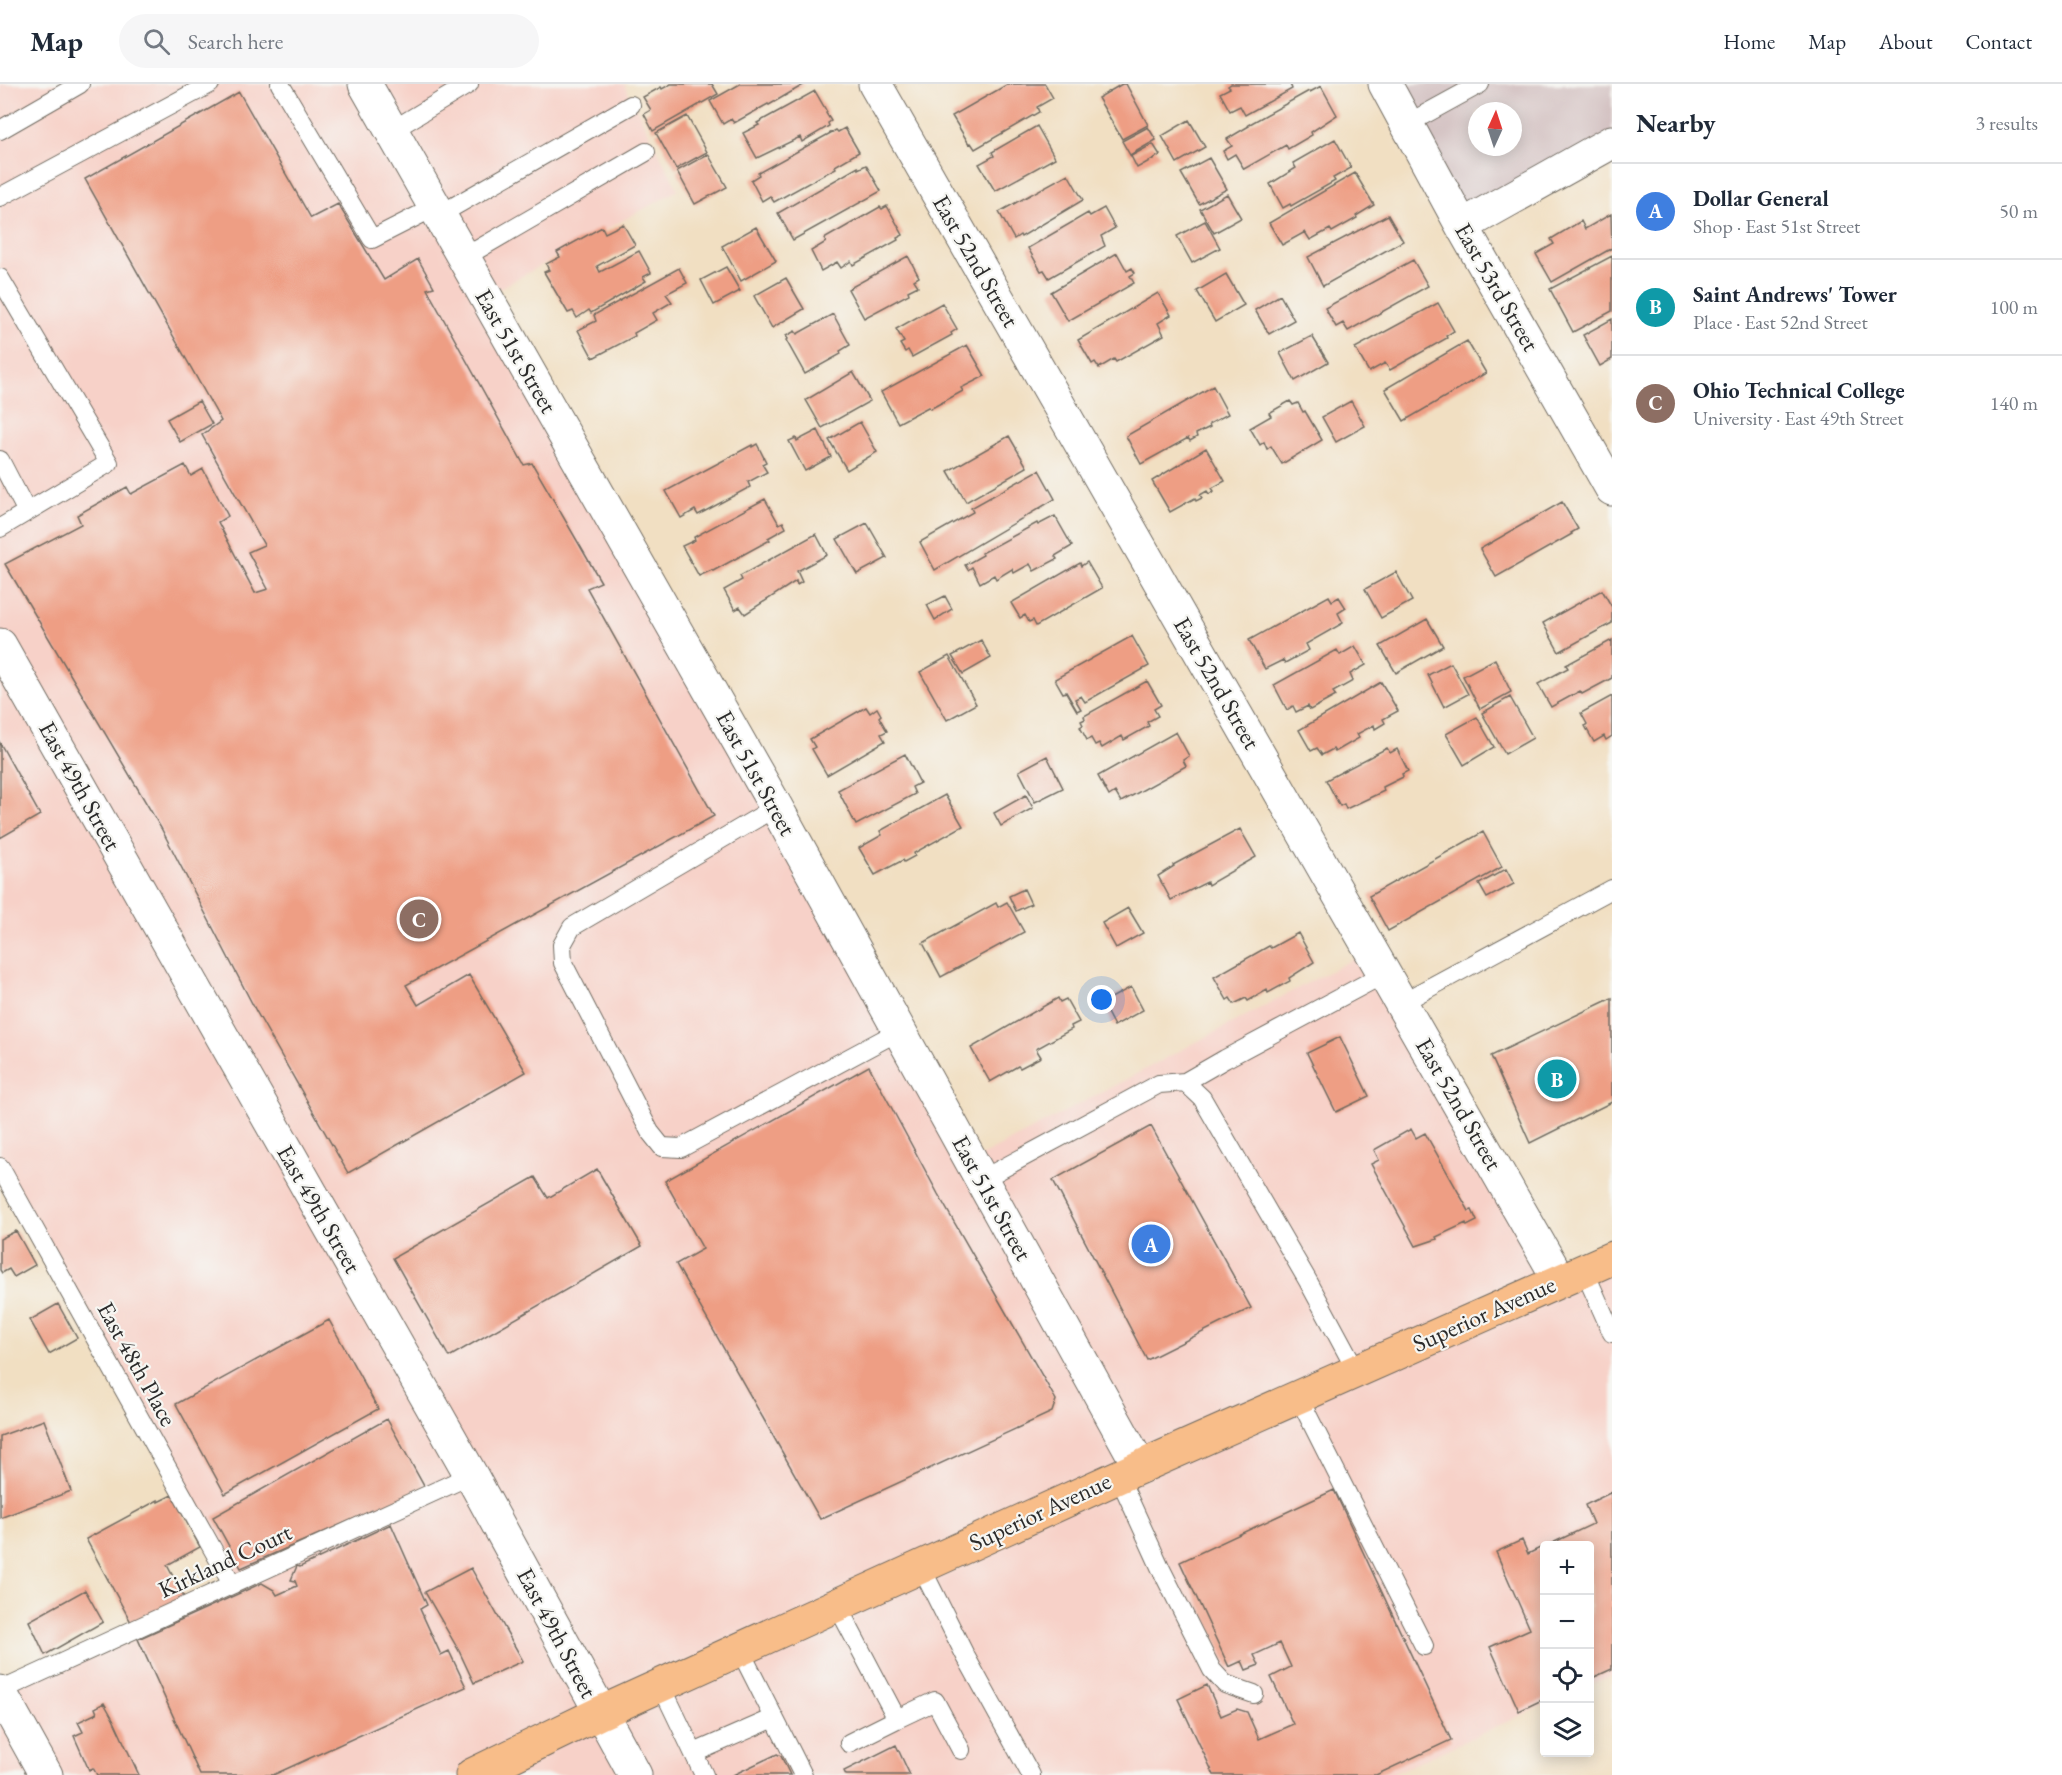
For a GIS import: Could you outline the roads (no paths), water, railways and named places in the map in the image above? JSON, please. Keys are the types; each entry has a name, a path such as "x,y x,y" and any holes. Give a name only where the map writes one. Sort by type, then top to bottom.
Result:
{"main road":[{"name":"Superior Avenue","path":"472,1775 600,1713 1129,1472 1585,1270"}],"street":[{"name":"East 51st Street","path":"365,84 776,807 981,1180 1129,1472"},
{"name":"East 52nd Street","path":"875,84 1384,975 1585,1270"},
{"name":"East 53rd Street","path":"1385,84 1462,226 1612,489"},
{"path":"1462,226 1612,142"},
{"name":"East 49th Street","path":"0,645 471,1475 635,1775"},
{"path":"0,1692 45,1775"}],"lane":[{"path":"0,130 80,84"},
{"path":"0,197 210,84"},
{"path":"280,84 372,239 437,211 631,105"},
{"path":"391,131 470,84"},
{"path":"1407,124 1480,84"},
{"path":"464,258 646,152"},
{"path":"0,278 109,463 0,528"},
{"path":"0,460 27,512"},
{"path":"776,807 572,927 562,945 563,963 650,1132 662,1147 681,1148 899,1031"},
{"path":"1401,1003 1612,890"},
{"path":"981,1180 1159,1084 1185,1082 1384,975"},
{"path":"1185,1082 1202,1098 1308,1281 1356,1370"},
{"name":"East 48th Place","path":"0,1167 232,1584"},
{"path":"1585,1270 1612,1333"},
{"path":"1298,1396 1425,1646"},
{"path":"1129,1472 1161,1569 1212,1670 1225,1684 1254,1694"},
{"name":"Kirkland Court","path":"0,1692 471,1475"},
{"path":"921,1567 966,1657 1031,1775"},
{"path":"837,1605 897,1719"},
{"path":"740,1650 774,1718 788,1757 803,1775"},
{"path":"661,1685 704,1775"},
{"path":"849,1743 935,1701 961,1750"},
{"path":"694,1753 774,1718"}],"place":[{"name":"Ohio Technical College","path":"419,919"},
{"name":"Saint Andrews' Tower","path":"1557,1079"},
{"name":"Dollar General","path":"1151,1244"}]}
